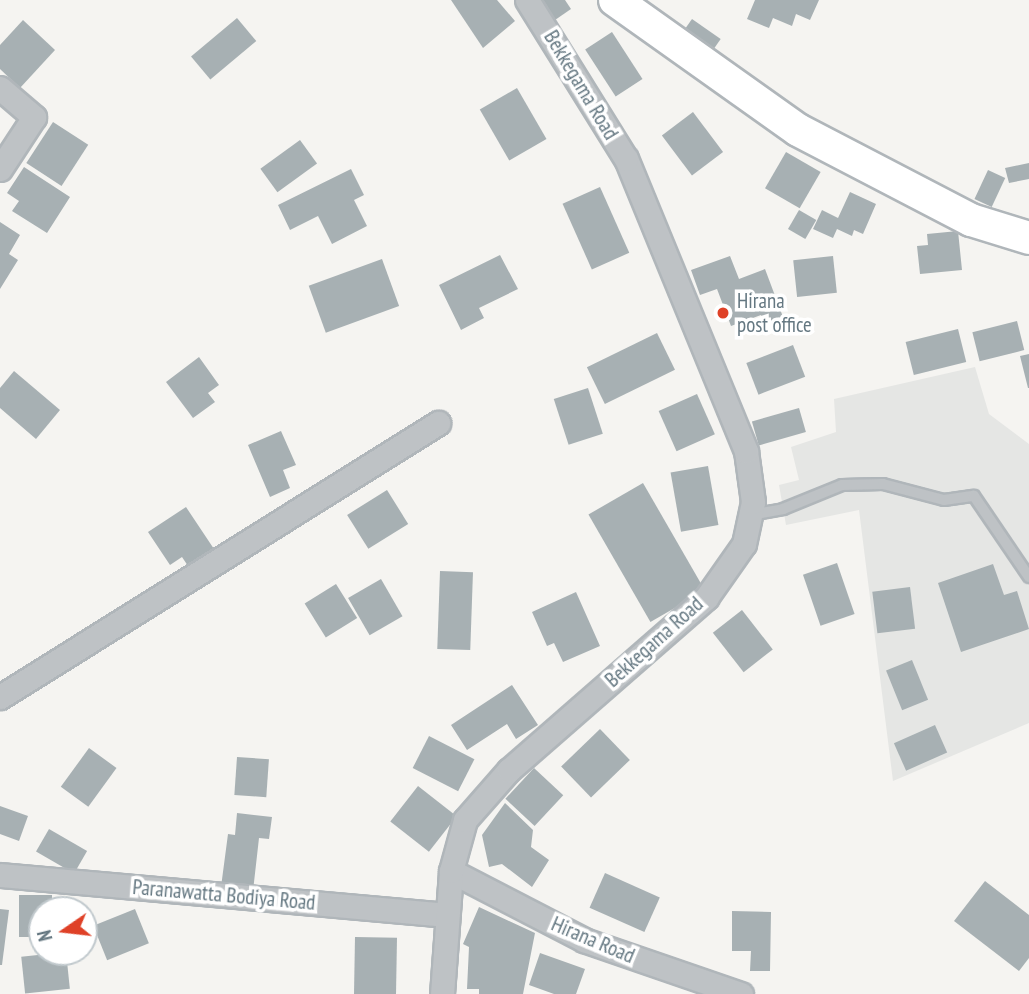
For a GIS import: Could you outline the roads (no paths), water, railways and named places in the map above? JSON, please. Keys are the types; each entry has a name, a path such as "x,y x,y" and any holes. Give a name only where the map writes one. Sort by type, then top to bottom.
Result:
{"street":[{"name":"Bekkegama Road","path":"442,994 451,871 465,820 509,769 706,598 744,544 753,502 746,452 626,159 527,0"},
{"path":"615,0 799,130 971,219 1029,238"},
{"path":"0,88 34,117 0,169"},
{"path":"0,697 438,423"},
{"name":"Hirana Road","path":"451,871 584,940 741,994"},
{"name":"Paranawatta Bodiya Road","path":"0,875 447,915"}],"lane":[{"path":"750,515 783,509 842,485 883,484 944,500 974,496 1029,577"}],"place":[{"name":"Hirana post office","path":"723,313"}]}
